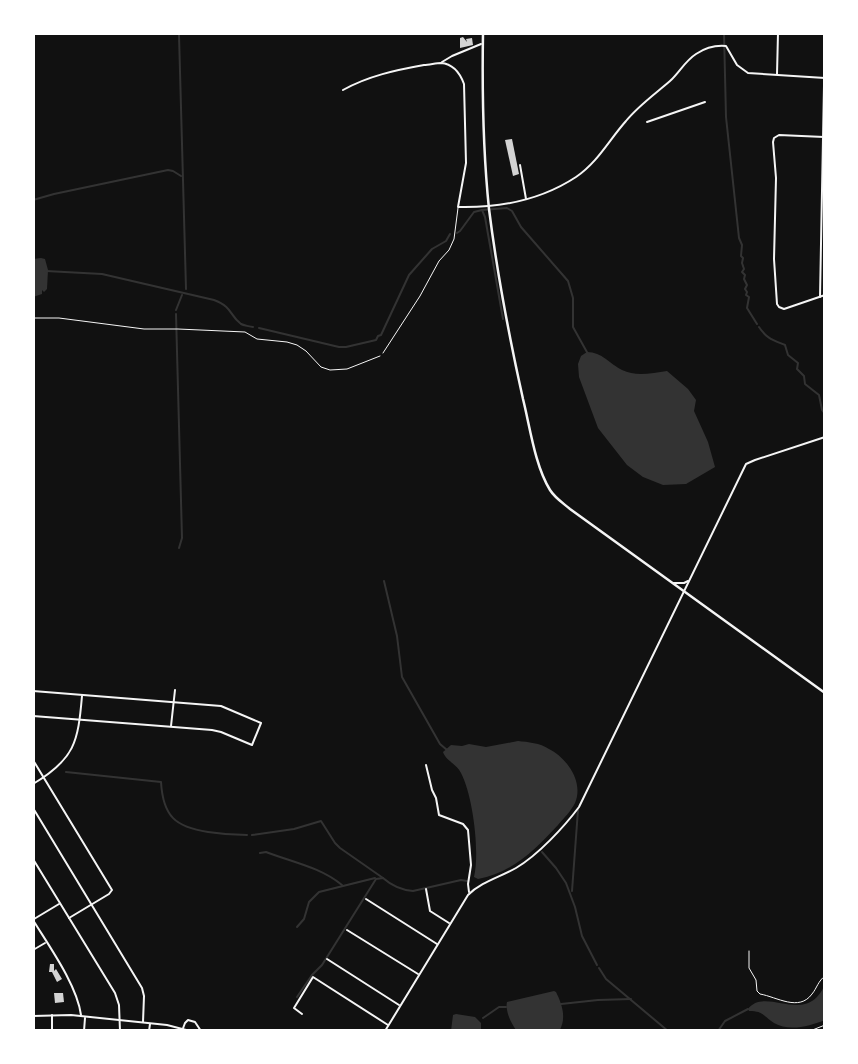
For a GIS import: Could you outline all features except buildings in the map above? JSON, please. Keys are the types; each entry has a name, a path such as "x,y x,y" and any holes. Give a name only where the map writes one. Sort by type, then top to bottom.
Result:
{"main road":[{"path":"482,33 483,113 490,212 512,345 536,453 546,483 554,495 570,509 825,693"}],"street":[{"path":"777,75 778,33"},
{"path":"820,298 825,33"},
{"path":"343,90 376,75 441,63 482,43"},
{"path":"441,63 456,68 464,85 466,163 458,207 504,205 527,200 584,172 604,151 629,117 693,57 707,48 724,46 737,65 748,73 824,78"},
{"path":"647,122 705,102"},
{"path":"824,137 779,135 773,142 776,178 774,259 777,304 784,309 825,295"},
{"path":"520,165 527,200"},
{"path":"385,1031 469,894 526,861 579,807 746,464 825,437"},
{"path":"673,583 688,581"},
{"path":"679,602 682,597 694,598"},
{"path":"171,726 175,690"},
{"path":"33,691 221,706 261,723 251,745 221,732 33,716"},
{"path":"33,784 55,771 71,751 79,728 82,695"},
{"path":"33,760 112,890 69,918"},
{"path":"426,765 439,815 463,824 468,830 471,865 469,894"},
{"path":"33,808 142,988 143,1023"},
{"path":"33,859 115,993 119,1005 120,1031"},
{"path":"426,889 430,911 450,923"},
{"path":"366,899 438,944"},
{"path":"60,903 33,920 72,988 81,1016"},
{"path":"346,930 419,975"},
{"path":"33,950 46,942"},
{"path":"327,959 400,1006"},
{"path":"302,1014 293,1008 313,977 388,1025"},
{"path":"52,1015 52,1031"},
{"path":"33,1016 85,1016 150,1023 190,1031"},
{"path":"84,1031 85,1016"},
{"path":"182,1030 188,1020 195,1022 201,1031"},
{"path":"149,1031 150,1023"}],"lane":[{"path":"383,353 439,261 449,250 454,239 458,207"}],"path":[{"path":"33,318 59,318 144,330 243,332 257,339 291,343 302,348 321,367 330,370 355,367 383,353"},
{"path":"749,951 749,968 760,994 788,1003 800,1002 811,996 825,976"},
{"path":"810,1031 825,1025"}],"shaded area":[{"path":"33,259 45,259 48,270 47,289 33,297"},
{"path":"587,352 602,356 627,372 644,374 667,371 688,389 696,400 694,411 708,442 715,467 686,484 663,485 643,477 627,465 598,428 579,377 578,364 581,356"},
{"path":"518,741 542,745 562,758 575,779 575,803 550,834 523,859 502,871 478,879 474,877 476,839 469,795 459,770 443,752 451,745 486,747"},
{"path":"825,984 825,1020 819,1022 800,1027 780,1026 761,1013 748,1009 765,1001 797,1005 808,1003 817,997"},
{"path":"554,991 563,1012 559,1031 516,1030 510,1020 507,1002"},
{"path":"453,1015 475,1017 481,1023 481,1031 451,1031"}],"waterway":[{"path":"724,33 726,117 739,238 742,245 742,272 747,285 746,295 749,297 747,308 757,324"},
{"path":"179,35 186,289"},
{"path":"33,200 168,170 181,176"},
{"path":"457,233 474,212 507,208 512,211 521,227 568,281 573,298 573,327 588,354"},
{"path":"482,210 503,319"},
{"path":"259,328 339,347 376,340 381,335 409,275 432,249 446,241 450,234"},
{"path":"46,271 102,274 214,300 225,305 241,324 253,327"},
{"path":"176,310 182,295"},
{"path":"176,314 182,538 179,548"},
{"path":"759,327 768,337 785,345 788,355 798,363 797,369 804,376 805,384 819,395 825,414"},
{"path":"384,581 397,636 402,677 440,744 447,750"},
{"path":"66,772 161,782 168,811 179,823 208,832 247,835"},
{"path":"572,891 578,810"},
{"path":"252,835 294,829 321,821 340,848 383,878"},
{"path":"260,853 266,852 306,866 342,885"},
{"path":"542,852 566,883 582,936 597,965"},
{"path":"297,927 304,919 309,902 319,892 375,878"},
{"path":"297,997 322,965 376,879 383,878 397,887 413,891 467,881"},
{"path":"599,968 606,979 668,1031"},
{"path":"561,1004 631,999"},
{"path":"483,1018 499,1007 506,1007"},
{"path":"718,1031 725,1021 748,1009"}]}
